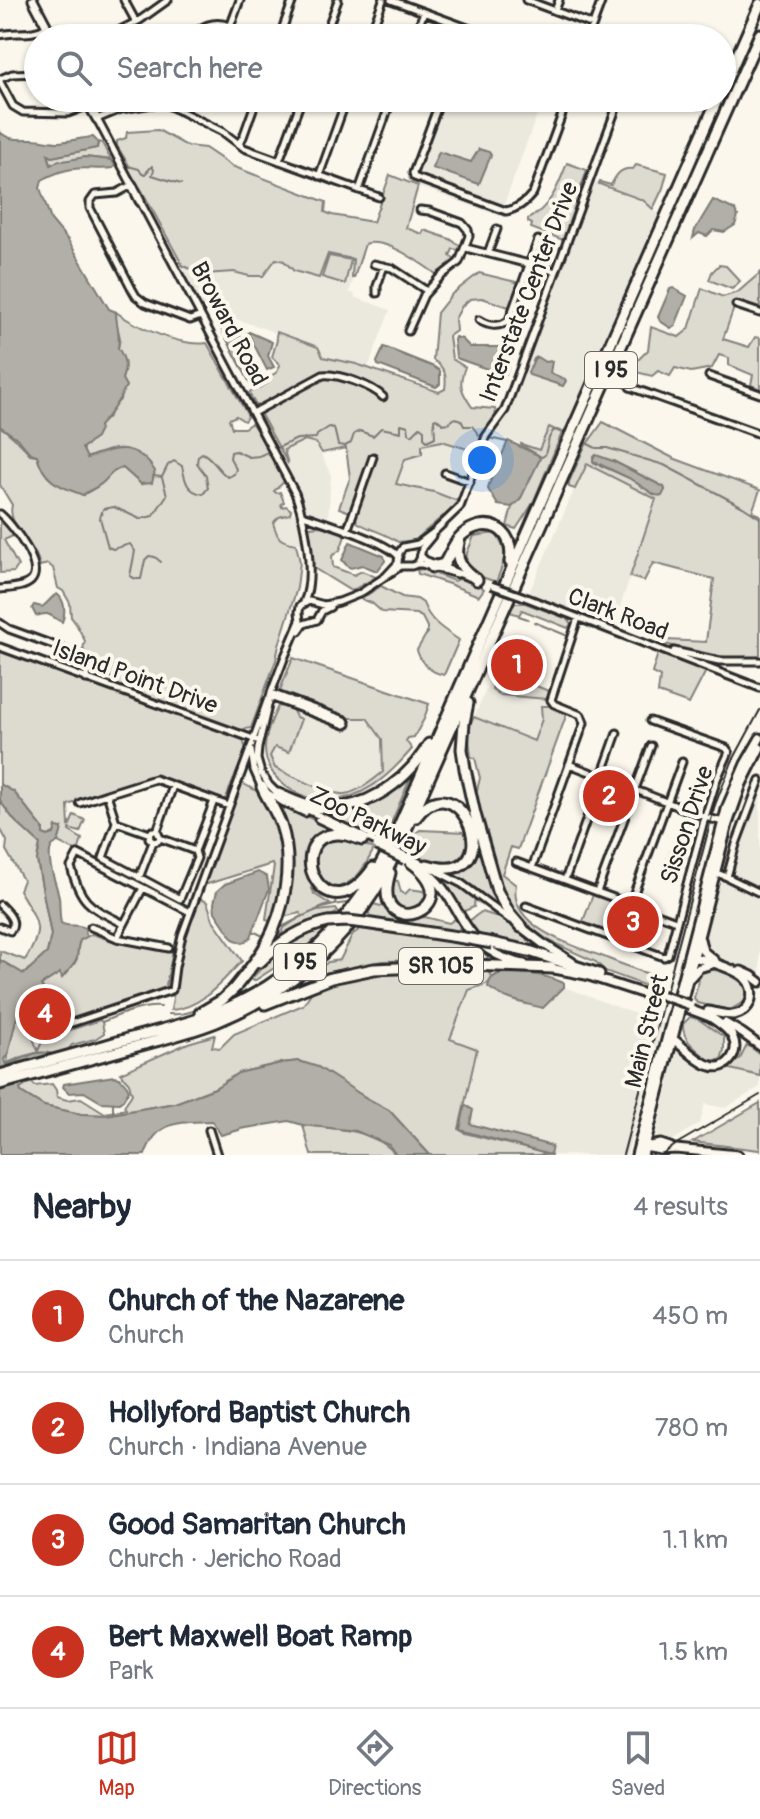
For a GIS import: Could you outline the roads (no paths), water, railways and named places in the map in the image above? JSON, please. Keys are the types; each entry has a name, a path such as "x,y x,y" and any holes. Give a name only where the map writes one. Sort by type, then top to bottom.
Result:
{"highway":[{"path":"736,58 760,4"},
{"name":"I 95","path":"736,88 760,34"},
{"name":"I 95","path":"0,1075 193,1030 220,1020 280,988 328,949 351,924 397,850 398,838 443,721 712,112"},
{"name":"I 95","path":"0,1084 197,1020 238,1003 303,960 332,933 353,907 398,838 475,675 725,112"},
{"path":"436,566 446,561 459,538 467,532 490,526 508,537 512,552 505,583"},
{"path":"467,532 459,542 458,558 465,570 477,580"},
{"path":"475,675 463,730 465,769 497,891 521,927"},
{"path":"278,794 321,808 340,808 366,800 407,773 443,721"},
{"path":"233,990 266,945 279,916 285,886 287,861 283,831 260,783"},
{"path":"362,840 337,834 328,835 317,842 311,852 311,866 313,878 322,889 337,894 353,889 420,812 431,803 448,802 464,813 472,835 472,849 463,864 453,868 427,865"},
{"path":"397,850 387,887 388,899 393,909 412,915 427,906 432,889 424,873 408,859"},
{"name":"SR 105","path":"161,1030 208,1009 286,940 328,922 365,923 492,943 529,951 599,974"},
{"name":"SR 105","path":"220,1020 302,987 363,970 468,965 552,968"}],"main road":[{"path":"33,0 45,24"},
{"name":"Broward Road","path":"93,112 97,119"},
{"name":"Broward Road","path":"132,185 140,201"},
{"name":"Main Street","path":"636,1155 734,787 760,738"},
{"name":"Main Street","path":"725,823 760,748"},
{"name":"Zoo Parkway","path":"362,840 378,844 425,870 437,882 467,930 483,946 509,960 586,975 655,995"},
{"name":"Main Street","path":"644,1151 712,872"},
{"name":"Zoo Parkway","path":"521,927 554,951 599,974 739,1026 760,1043"},
{"path":"700,930 703,951 715,963 746,978 751,987 752,998 746,1009 735,1015 709,1014"},
{"path":"691,955 748,973 760,982"},
{"path":"687,983 699,968 715,963"},
{"path":"670,1036 709,1066 722,1067 731,1061 735,1047 727,1029 709,1014"},
{"path":"677,1022 683,1046"},
{"path":"651,1121 652,1136 661,1147"},
{"path":"641,1137 644,1151"},
{"path":"651,1155 661,1147"},
{"path":"636,1155 661,1147 738,1155"}],"street":[{"path":"124,0 136,22"},
{"path":"132,24 168,0"},
{"path":"232,24 240,0"},
{"path":"284,24 293,0"},
{"path":"329,24 338,0"},
{"path":"374,24 383,0"},
{"path":"391,0 456,24"},
{"path":"526,0 590,24"},
{"path":"555,11 559,0"},
{"path":"593,24 602,0"},
{"path":"419,24 424,12"},
{"path":"0,35 24,33"},
{"path":"24,73 15,73 0,81 17,110 76,112"},
{"path":"97,119 114,112"},
{"path":"180,112 223,132 244,148 379,197"},
{"path":"239,143 252,112"},
{"path":"279,161 297,112"},
{"path":"319,176 342,112"},
{"path":"359,190 387,112"},
{"path":"436,112 413,176 502,210 513,209 536,188 563,112"},
{"name":"Interstate Center Drive","path":"412,545 434,532 460,507 488,432 505,410 615,112"},
{"name":"Broward Road","path":"97,119 132,185"},
{"path":"132,185 117,193 95,195 90,202 136,296 145,303 190,320 201,316"},
{"name":"Broward Road","path":"140,201 291,483 302,514 311,597 316,603"},
{"path":"408,331 427,291 459,262 469,233 464,224 420,210"},
{"path":"488,253 497,229"},
{"path":"479,320 489,325 499,325 509,320 538,240"},
{"path":"466,248 556,272"},
{"path":"374,264 393,269 427,291"},
{"path":"377,293 384,266"},
{"path":"736,305 760,313"},
{"path":"253,413 321,376 331,374 372,389 383,397"},
{"path":"709,376 760,394"},
{"path":"630,387 760,434"},
{"path":"347,531 373,457"},
{"path":"445,473 470,482"},
{"path":"0,514 13,526 35,564 36,572 25,585 0,589"},
{"path":"294,636 302,626 317,620 321,613 339,602 359,594 399,568 417,564 421,554 412,545 398,548 379,543 302,514"},
{"name":"Interstate Center Drive","path":"421,554 434,532"},
{"path":"379,543 394,551 406,566"},
{"path":"386,576 400,558 403,547"},
{"name":"Clark Road","path":"421,554 425,560 449,573 522,596 760,687"},
{"name":"Clark Road","path":"417,564 436,566"},
{"name":"Broward Road","path":"304,602 309,578"},
{"path":"260,783 251,754 300,618 299,609 304,602 324,605 339,602"},
{"path":"316,603 321,613"},
{"path":"300,618 308,623"},
{"path":"532,868 584,719 578,713 554,704 551,698 578,618"},
{"path":"0,623 78,654 84,661 83,678"},
{"name":"Island Point Drive","path":"0,647 255,741"},
{"path":"660,649 719,661 760,661"},
{"path":"271,695 345,720 347,724 345,725 271,695"},
{"name":"Sisson Drive","path":"526,906 664,957 668,955 705,817 729,752 726,748 650,721"},
{"path":"565,880 617,733"},
{"path":"72,1023 172,990 179,948 190,912 255,741"},
{"path":"597,892 651,746"},
{"path":"630,904 682,762"},
{"path":"569,764 725,823"},
{"path":"239,780 244,773 257,769"},
{"name":"Zoo Parkway","path":"257,769 269,785 290,802 378,844"},
{"path":"239,780 247,776 260,783"},
{"path":"80,803 152,779 229,806"},
{"path":"727,877 760,780"},
{"name":"Zoo Parkway","path":"260,783 282,802 362,840"},
{"path":"139,878 153,842 158,841 173,786"},
{"path":"107,794 116,822 103,854 107,865 190,912"},
{"path":"124,924 94,908 83,898 71,867 78,854 139,878 180,899 197,858 195,851 214,801"},
{"path":"116,822 150,834 152,831 195,851"},
{"path":"150,834 153,842"},
{"name":"Zoo Parkway","path":"408,859 427,865 462,884 521,927"},
{"path":"516,862 676,921"},
{"path":"712,872 760,893"},
{"path":"117,938 143,888"},
{"path":"0,905 14,923 10,931 0,927"},
{"path":"91,927 117,938 169,948"},
{"path":"209,1130 217,1155"}],"waterway":[{"path":"115,165 124,160 142,174 152,166 152,175 181,184"},
{"path":"153,476 162,477 174,461 182,466 190,488 203,494 208,488 206,476 197,463 202,453 228,477 236,469 230,458 231,452 249,457 259,456 297,439 316,438 329,427 334,428 338,445 345,446 360,431 373,436 381,428 401,432 401,424 408,426 412,435 420,427 427,441 435,437 436,418 443,424 455,418 461,420 464,426 472,426 482,436"},
{"path":"539,456 545,455 553,431 562,432"},
{"path":"489,438 507,442"},
{"path":"586,443 664,465 760,518"},
{"path":"161,562 149,556 145,560 141,579 130,576 135,551 130,544 113,549 108,547 100,518 103,509 114,507 140,519 153,516 167,495 162,478"},
{"path":"519,616 528,619"},
{"path":"534,622 568,636 562,656"},
{"path":"311,888 336,904"},
{"path":"278,929 319,909 347,903"},
{"path":"268,925 272,916"},
{"path":"263,936 270,925"},
{"path":"169,1014 199,1008 225,989 263,936 253,931"},
{"path":"290,946 295,953 308,945"},
{"path":"102,1022 139,1009 161,1007"},
{"path":"113,1103 113,1114"}],"railway":[{"path":"623,1155 715,805 732,762 760,710"},
{"path":"662,1155 760,1095"}],"place":[{"name":"Church of the Nazarene","path":"517,665"},
{"name":"Hollyford Baptist Church","path":"609,796"},
{"name":"Good Samaritan Church","path":"633,922"},
{"name":"Bert Maxwell Boat Ramp","path":"45,1014"}]}
